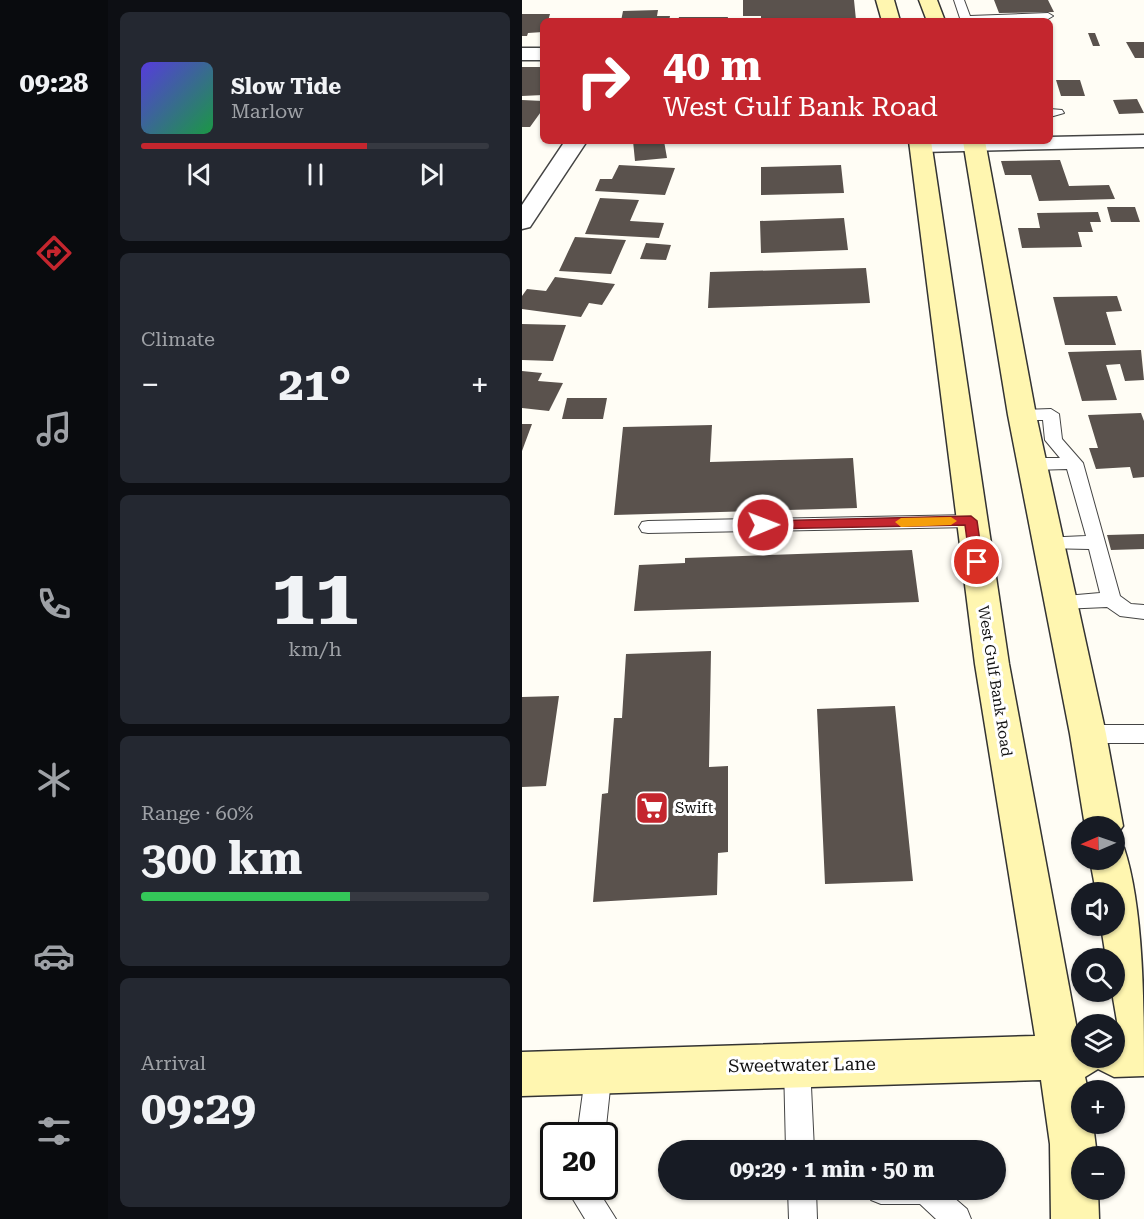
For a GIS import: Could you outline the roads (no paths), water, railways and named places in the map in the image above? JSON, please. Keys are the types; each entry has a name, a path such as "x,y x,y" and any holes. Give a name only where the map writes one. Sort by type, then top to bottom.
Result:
{"main road":[{"path":"885,0 890,18"},
{"path":"928,0 935,18"},
{"name":"West Gulf Bank Road","path":"921,144 992,664 1071,1057"},
{"path":"974,144 994,244 1022,415 1034,464 1102,816"},
{"path":"1112,870 1144,1054 1125,1055"},
{"name":"Sweetwater Lane","path":"522,1074 1071,1057"},
{"name":"West Gulf Bank Road","path":"1071,1068 1075,1219"}],"street":[{"path":"522,54 540,54"},
{"path":"1053,142 1144,141"},
{"path":"522,222 574,144"}],"lane":[{"path":"959,0 964,18"},
{"path":"1006,18 1048,16"},
{"path":"1022,415 1051,414 1054,440 1074,463 1112,600"},
{"path":"1034,464 1074,463"},
{"path":"648,528 971,521"},
{"path":"1049,543 1097,542"},
{"path":"1061,602 1112,600 1127,611 1144,612"},
{"path":"1088,734 1144,734"},
{"path":"797,1065 800,1140"},
{"path":"593,1122 599,1070"},
{"path":"588,1200 602,1219"},
{"path":"802,1200 803,1219"},
{"path":"936,1200 957,1219"}],"place":[{"name":"Swift","path":"652,808"}]}
